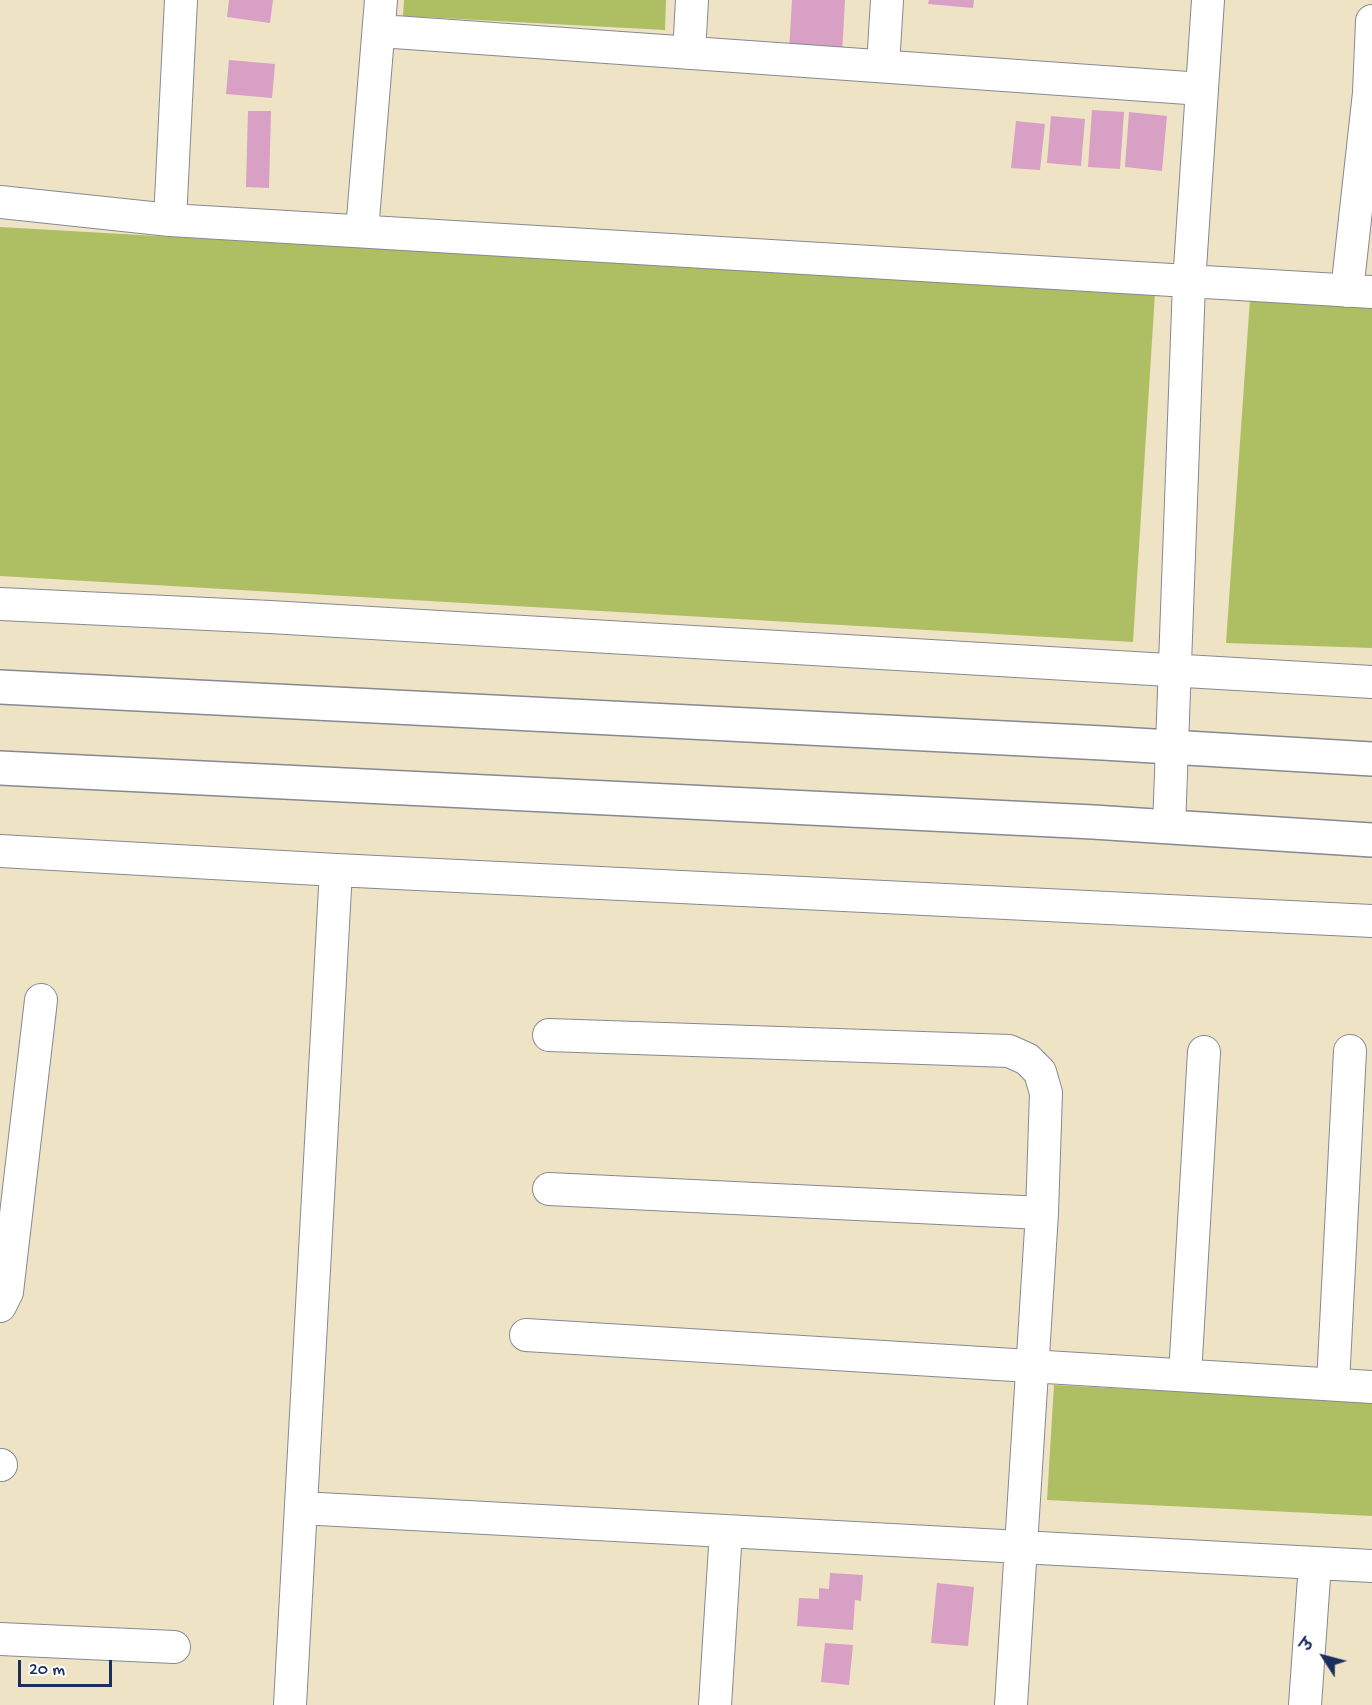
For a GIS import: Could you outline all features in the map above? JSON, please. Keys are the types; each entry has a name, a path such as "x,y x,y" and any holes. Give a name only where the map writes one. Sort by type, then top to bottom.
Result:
{"street":[{"path":"170,220 180,0"},
{"path":"362,231 381,0"},
{"path":"688,53 692,0"},
{"path":"883,66 887,0"},
{"path":"1169,827 1190,283 1208,0"},
{"path":"0,202 170,220 1359,292 1371,93 1372,21"},
{"path":"380,31 1202,89"},
{"path":"0,604 270,616 1372,682"},
{"path":"0,687 1372,759"},
{"path":"0,768 1169,827 1372,840"},
{"path":"0,851 336,870 1372,921"},
{"path":"290,1705 336,870"},
{"path":"0,1306 7,1292 41,1000"},
{"path":"549,1035 1009,1051 1027,1059 1040,1072 1046,1093 1042,1213 1011,1705"},
{"path":"1333,1384 1350,1051"},
{"path":"1185,1375 1204,1052"},
{"path":"549,1189 1042,1213"},
{"path":"525,1335 1372,1386"},
{"path":"301,1508 1372,1566"},
{"path":"715,1705 726,1531"},
{"path":"1305,1705 1315,1563"},
{"path":"0,1639 174,1647"}],"green space":[{"path":"404,0 666,0 665,30 403,16"},
{"path":"0,227 1155,293 1133,642 0,576"},
{"path":"1250,299 1372,306 1372,648 1226,643"},
{"path":"1054,1385 1372,1402 1372,1516 1047,1500"}],"building":[{"path":"229,0 273,0 270,23 227,17"},
{"path":"792,0 845,0 842,55 789,52"},
{"path":"929,0 974,0 973,8 928,4"},
{"path":"229,60 275,64 272,98 226,94"},
{"path":"1092,110 1124,112 1120,169 1088,167"},
{"path":"248,111 271,111 269,188 246,187"},
{"path":"1129,112 1167,116 1162,171 1125,167"},
{"path":"1051,116 1085,119 1081,166 1047,163"},
{"path":"1016,121 1045,124 1040,170 1011,168"},
{"path":"830,1573 863,1575 861,1601 855,1600 853,1630 797,1626 799,1598 819,1599 819,1588 829,1589"},
{"path":"937,1583 974,1587 968,1646 931,1643"},
{"path":"825,1643 853,1645 849,1685 821,1682"}]}
